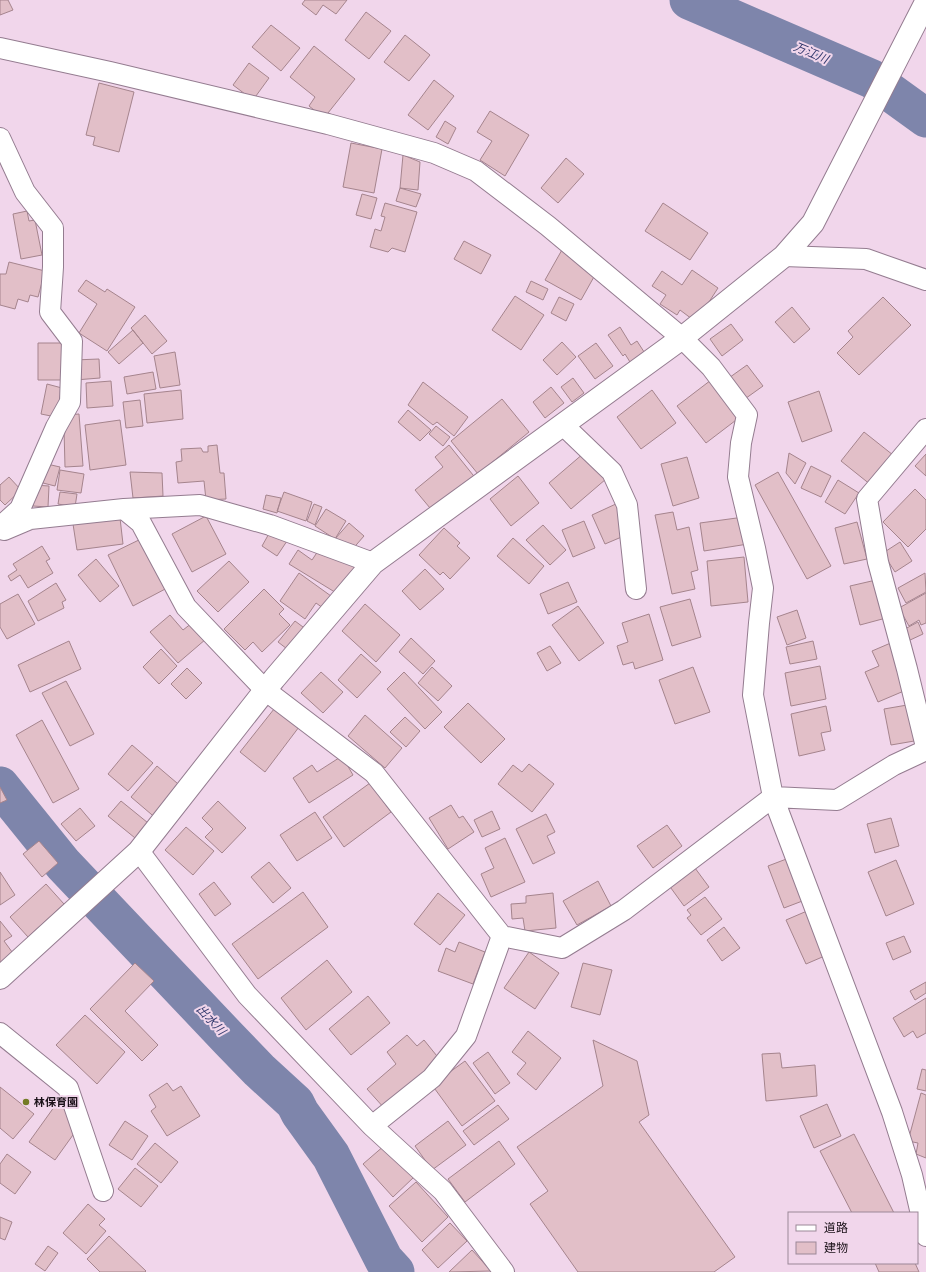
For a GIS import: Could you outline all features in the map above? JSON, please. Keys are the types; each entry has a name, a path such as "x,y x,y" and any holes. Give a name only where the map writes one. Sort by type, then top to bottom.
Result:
{"street":[{"path":"0,978 139,851 265,690 373,563 682,338 784,256 813,223 926,2"},
{"path":"0,48 110,72 328,124 434,153 476,170 548,226 682,338 711,367 747,415 741,443 738,477 763,588 753,695 773,797 892,1112 912,1175 926,1236"},
{"path":"0,138 25,192 53,228 53,267 50,312 72,341 70,402 56,427 20,509 0,527"},
{"path":"784,256 866,258 926,280"},
{"path":"563,424 612,472 627,505 636,590"},
{"path":"124,509 141,523 186,607 265,690 374,772 502,936 562,948 624,910 773,797 837,800 894,765 926,749 907,669 878,562 867,499 926,429"},
{"path":"0,532 30,520 124,509 200,504 270,525 373,563"},
{"path":"139,851 247,995 372,1126 443,1191 504,1272"},
{"path":"372,1126 432,1078 466,1036 502,936"},
{"path":"0,1033 68,1088 103,1191"}],"building":[{"path":"0,0 8,0 13,10 0,15"},
{"path":"305,0 347,0 336,14 323,5 316,15 302,4"},
{"path":"366,12 391,31 369,59 345,40"},
{"path":"271,25 300,48 281,71 252,47"},
{"path":"405,35 430,55 409,81 384,62"},
{"path":"314,46 355,79 324,118 309,106 315,97 290,77"},
{"path":"249,63 269,78 253,100 233,85"},
{"path":"434,80 454,96 428,130 408,115"},
{"path":"99,83 134,92 119,152 93,145 95,137 86,135"},
{"path":"490,111 529,135 505,176 480,160 492,141 477,132"},
{"path":"445,121 456,128 448,144 436,137"},
{"path":"351,143 382,149 374,193 343,187"},
{"path":"403,155 420,162 418,190 400,188"},
{"path":"566,158 584,174 558,203 541,188"},
{"path":"400,188 421,194 416,207 396,201"},
{"path":"362,194 377,198 371,219 356,215"},
{"path":"385,203 417,212 405,252 392,248 388,252 370,247 375,229 381,231 385,217 381,216"},
{"path":"663,203 708,233 690,260 645,231"},
{"path":"27,211 29,221 35,220 42,255 21,259 13,214"},
{"path":"464,241 491,255 481,274 454,259"},
{"path":"563,248 583,259 581,267 595,275 581,300 545,280"},
{"path":"9,262 45,271 38,297 30,295 28,302 18,299 15,309 0,305 0,274 6,274"},
{"path":"692,270 718,288 696,322 680,310 677,315 660,304 666,295 652,286 662,271 682,285"},
{"path":"86,280 105,292 107,289 135,307 107,351 79,333 97,304 78,291"},
{"path":"531,281 548,289 543,300 526,292"},
{"path":"515,296 544,315 521,350 492,330"},
{"path":"559,297 574,304 566,321 551,313"},
{"path":"883,297 911,325 859,375 837,353 853,337 848,331"},
{"path":"792,307 810,329 794,343 775,322"},
{"path":"145,315 167,341 152,354 131,328"},
{"path":"731,324 743,340 722,356 710,339"},
{"path":"620,327 631,345 637,341 648,358 628,371 625,366 630,362 625,354 623,356 608,335"},
{"path":"133,330 143,343 119,364 108,352"},
{"path":"562,342 576,357 557,375 543,360"},
{"path":"38,343 64,343 64,380 38,380"},
{"path":"596,343 613,366 595,379 578,356"},
{"path":"175,352 180,385 160,388 154,356"},
{"path":"99,359 100,378 75,380 74,360"},
{"path":"747,365 763,386 742,401 726,380"},
{"path":"153,372 156,389 127,394 124,377"},
{"path":"715,377 744,414 706,443 677,406"},
{"path":"573,378 584,393 572,402 561,387"},
{"path":"111,381 113,406 87,408 86,383"},
{"path":"423,382 468,417 454,436 437,422 433,425 408,405"},
{"path":"47,384 62,388 56,417 41,414"},
{"path":"551,387 564,403 545,418 533,402"},
{"path":"181,390 183,419 147,423 144,394"},
{"path":"652,390 676,423 641,449 617,417"},
{"path":"819,391 832,431 802,442 788,402"},
{"path":"502,399 529,432 478,474 451,441"},
{"path":"140,400 143,426 126,428 123,402"},
{"path":"408,410 431,430 420,441 398,422"},
{"path":"79,414 83,466 65,467 64,429 66,415"},
{"path":"120,420 126,465 90,470 85,425"},
{"path":"436,426 450,437 443,446 429,434"},
{"path":"864,432 893,455 871,485 841,461"},
{"path":"217,445 220,473 224,473 226,499 206,500 204,481 178,483 176,462 182,461 181,449 201,448 203,452 208,452 208,446"},
{"path":"449,445 477,480 435,514 415,490 443,467 435,457"},
{"path":"584,453 606,479 571,509 549,483"},
{"path":"789,453 806,463 795,484 786,473"},
{"path":"926,454 926,476 915,466"},
{"path":"687,457 699,498 673,506 661,464"},
{"path":"47,464 60,467 55,486 43,483"},
{"path":"811,466 831,476 821,497 801,488"},
{"path":"60,470 84,474 81,493 57,490"},
{"path":"130,472 162,473 163,496 133,498"},
{"path":"778,472 831,566 807,579 755,485"},
{"path":"518,476 539,503 511,526 490,499"},
{"path":"9,477 21,490 5,505 0,500 0,485"},
{"path":"838,480 859,493 845,514 825,502"},
{"path":"34,485 49,486 48,507 33,506"},
{"path":"915,489 926,500 926,529 908,547 883,522"},
{"path":"60,492 77,494 75,507 58,504"},
{"path":"284,492 312,502 306,521 277,511"},
{"path":"266,495 281,498 277,513 263,509"},
{"path":"618,503 631,533 605,544 592,515"},
{"path":"314,504 322,507 315,525 307,521"},
{"path":"326,509 346,521 335,539 315,526"},
{"path":"673,512 677,530 689,527 698,570 691,572 695,589 672,594 655,515"},
{"path":"206,516 226,554 192,572 172,534"},
{"path":"744,517 748,544 704,551 700,523"},
{"path":"120,518 123,544 77,550 73,524"},
{"path":"584,521 595,548 573,557 562,530"},
{"path":"857,522 867,559 844,564 835,528"},
{"path":"349,523 364,536 350,552 335,539"},
{"path":"543,525 566,550 550,565 526,540"},
{"path":"444,528 460,543 457,546 470,558 450,579 443,572 440,575 419,555"},
{"path":"271,530 287,541 277,556 262,546"},
{"path":"145,537 169,587 133,606 108,555"},
{"path":"513,538 544,566 529,584 497,556"},
{"path":"900,542 912,561 895,572 883,553"},
{"path":"42,546 50,559 46,561 53,573 28,588 20,575 11,581 8,576 17,570 13,564"},
{"path":"320,548 357,563 338,594 289,564 298,550 312,560"},
{"path":"744,557 748,602 711,606 707,561"},
{"path":"96,559 119,586 100,602 78,575"},
{"path":"229,561 249,582 218,612 197,591"},
{"path":"425,569 444,589 420,610 402,591"},
{"path":"299,573 331,596 323,608 316,603 305,619 280,601"},
{"path":"925,573 926,592 906,603 898,588"},
{"path":"876,580 886,618 860,625 850,586"},
{"path":"568,582 577,602 548,614 540,594"},
{"path":"56,583 66,600 62,602 64,608 38,621 28,601"},
{"path":"264,589 284,609 279,614 290,625 262,652 253,642 245,650 224,629"},
{"path":"926,593 926,623 921,625 919,620 909,626 899,608"},
{"path":"18,594 35,624 7,639 0,627 0,604"},
{"path":"690,599 701,637 672,646 660,607"},
{"path":"365,604 400,635 376,662 342,631"},
{"path":"578,606 604,643 579,661 552,625"},
{"path":"797,610 806,638 787,645 777,617"},
{"path":"649,614 663,660 635,669 633,662 623,665 617,646 628,642 622,623"},
{"path":"170,615 183,630 192,623 206,639 178,663 150,632"},
{"path":"295,621 307,630 291,652 278,642"},
{"path":"918,622 923,634 908,641 903,630"},
{"path":"411,638 435,661 423,674 399,652"},
{"path":"69,641 81,669 30,692 18,665"},
{"path":"813,641 817,659 790,664 786,647"},
{"path":"893,642 911,688 878,702 865,672 879,666 872,651"},
{"path":"550,646 561,663 547,671 537,653"},
{"path":"161,649 177,666 159,684 143,667"},
{"path":"361,654 381,672 357,698 338,680"},
{"path":"820,666 826,699 791,706 785,673"},
{"path":"432,667 452,686 438,701 418,683"},
{"path":"693,667 710,712 675,724 659,680"},
{"path":"187,668 202,683 186,699 171,684"},
{"path":"321,672 343,692 323,713 301,693"},
{"path":"404,672 442,712 425,729 387,689"},
{"path":"66,681 94,734 70,746 42,693"},
{"path":"468,703 505,739 481,763 444,727"},
{"path":"278,704 302,723 265,772 240,752"},
{"path":"913,704 920,740 891,745 884,709"},
{"path":"826,706 831,731 821,733 825,750 799,756 791,714"},
{"path":"365,715 402,748 385,768 348,736"},
{"path":"405,717 420,731 406,747 390,732"},
{"path":"42,720 79,789 53,803 16,735"},
{"path":"132,745 153,763 128,791 108,774"},
{"path":"342,756 353,775 309,803 293,778 312,765 317,772"},
{"path":"529,764 554,784 532,812 498,784 513,765 522,772"},
{"path":"157,766 184,789 158,820 131,797"},
{"path":"370,783 391,812 344,847 323,817"},
{"path":"0,787 7,800 0,803"},
{"path":"121,801 153,827 140,842 108,816"},
{"path":"218,801 246,828 222,853 205,837 213,829 202,818"},
{"path":"451,805 459,818 463,816 474,832 448,849 429,818"},
{"path":"80,808 95,826 76,841 61,824"},
{"path":"492,811 500,829 482,837 474,820"},
{"path":"315,812 332,838 297,861 280,835"},
{"path":"546,814 555,832 547,836 555,853 533,864 516,829"},
{"path":"891,818 899,846 875,853 867,824"},
{"path":"667,825 682,846 653,868 637,846"},
{"path":"186,827 214,851 193,875 165,850"},
{"path":"505,838 525,882 491,897 481,874 494,868 485,848"},
{"path":"39,841 58,863 42,877 23,854"},
{"path":"789,858 805,900 784,908 768,866"},
{"path":"896,860 914,904 886,916 868,872"},
{"path":"269,862 291,888 273,903 251,877"},
{"path":"695,868 709,887 684,906 668,884"},
{"path":"0,872 15,895 0,905"},
{"path":"598,881 611,906 577,925 563,901"},
{"path":"214,882 231,904 215,916 199,894"},
{"path":"46,884 64,904 28,937 10,917"},
{"path":"303,892 328,927 258,979 232,944"},
{"path":"438,893 465,915 440,945 414,924"},
{"path":"553,893 556,928 525,931 523,918 512,919 511,904 526,903 526,896"},
{"path":"705,897 722,919 701,935 687,918 691,915 687,910"},
{"path":"807,911 827,955 806,964 786,920"},
{"path":"0,921 12,936 4,941 15,956 0,967"},
{"path":"724,927 740,948 722,961 707,940"},
{"path":"904,936 911,952 893,960 886,943"},
{"path":"459,942 485,952 473,984 438,971 446,948 455,952"},
{"path":"529,952 559,973 535,1009 504,988"},
{"path":"327,960 352,992 306,1030 281,998"},
{"path":"135,963 154,981 125,1011 158,1045 142,1061 90,1009"},
{"path":"583,963 612,970 600,1015 571,1007"},
{"path":"926,982 926,993 915,1000 910,991"},
{"path":"368,996 390,1023 351,1055 329,1029"},
{"path":"926,998 926,1033 917,1038 913,1031 904,1037 893,1018"},
{"path":"85,1015 125,1052 97,1084 56,1045"},
{"path":"528,1031 561,1058 536,1090 517,1074 526,1063 512,1052"},
{"path":"407,1035 417,1046 424,1040 441,1061 385,1109 367,1089 396,1064 387,1052"},
{"path":"593,1040 637,1061 649,1115 639,1122 735,1257 714,1272 578,1272 530,1204 548,1191 517,1147 603,1086"},
{"path":"488,1052 510,1083 495,1094 473,1063"},
{"path":"780,1053 782,1068 815,1065 817,1096 766,1101 762,1054"},
{"path":"465,1061 495,1101 462,1126 432,1085"},
{"path":"922,1069 926,1070 926,1091 917,1089"},
{"path":"167,1083 173,1091 181,1086 200,1116 167,1136 151,1111 156,1107 149,1095"},
{"path":"0,1087 34,1114 13,1139 0,1128"},
{"path":"921,1093 926,1095 926,1158 916,1154 918,1143 908,1141"},
{"path":"62,1096 88,1114 55,1160 29,1142"},
{"path":"827,1104 841,1136 814,1148 800,1116"},
{"path":"498,1105 509,1119 474,1145 463,1131"},
{"path":"125,1121 148,1136 132,1160 109,1145"},
{"path":"448,1121 466,1145 432,1170 415,1146"},
{"path":"854,1134 893,1212 851,1212 820,1151"},
{"path":"499,1141 515,1164 465,1202 448,1179"},
{"path":"155,1143 178,1162 161,1183 137,1164"},
{"path":"385,1145 414,1177 393,1197 363,1164"},
{"path":"7,1154 31,1172 15,1194 0,1183 0,1164"},
{"path":"135,1168 158,1186 141,1207 118,1189"},
{"path":"416,1182 448,1217 422,1242 389,1206"},
{"path":"88,1204 105,1219 99,1225 106,1231 86,1254 63,1233"},
{"path":"0,1217 12,1222 5,1240 0,1238"},
{"path":"450,1223 467,1241 438,1268 422,1250"},
{"path":"109,1236 146,1271 100,1272 87,1259"},
{"path":"48,1246 58,1253 45,1271 35,1264"},
{"path":"472,1250 491,1271 449,1272"},
{"path":"875,1264 915,1264 919,1272 879,1272"}],"waterway":[{"name":"万江川","path":"689,0 872,79 926,118"},
{"name":"出水川","path":"0,786 63,864 259,1070 295,1103 300,1113 331,1156 384,1260 395,1272"}],"place":[{"name":"林保育園","path":"26,1102"}]}
